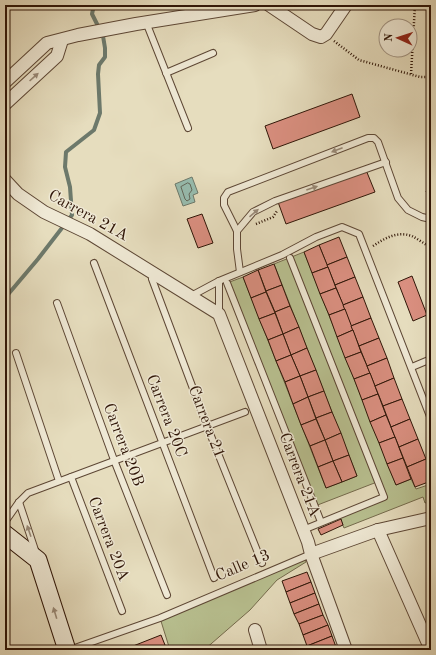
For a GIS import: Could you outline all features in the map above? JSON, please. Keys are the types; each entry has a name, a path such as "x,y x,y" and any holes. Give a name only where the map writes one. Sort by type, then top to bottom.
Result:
{"street":[{"path":"5,82 47,43 78,35 141,23 255,5"},
{"path":"269,5 312,34 321,37 326,34 346,5"},
{"path":"5,104 57,56 62,40"},
{"name":"Carrera 21A","path":"5,180 18,194 44,212 90,234 219,314 303,530 346,650"},
{"name":"Calle 13","path":"311,554 378,530 431,518"},
{"path":"378,530 431,650"},
{"path":"5,534 38,560 68,650"},
{"path":"255,630 262,650"}],"lane":[{"path":"141,23 166,73 188,128"},
{"path":"166,73 213,53"},
{"path":"240,272 237,249 237,231 224,205 224,198 228,192 368,138 374,138 378,142 398,198 408,210 431,219"},
{"path":"237,231 253,212 262,207 386,162"},
{"path":"190,296 219,281 282,255 316,237 342,227 359,234 431,419"},
{"path":"290,258 384,497 303,530"},
{"name":"Carrera 20C","path":"94,263 214,578"},
{"name":"Carrera 21","path":"152,279 207,426 262,563"},
{"name":"Carrera 21A","path":"219,281 219,314"},
{"path":"228,283 321,522"},
{"name":"Carrera 20B","path":"57,303 114,460 167,595"},
{"path":"16,353 59,481"},
{"path":"412,367 431,359"},
{"path":"5,522 19,502 28,493 244,412"},
{"name":"Carrera 20A","path":"70,477 122,611"},
{"path":"19,502 38,560"},
{"name":"Calle 13","path":"68,650 160,618 311,554"}],"path":[{"path":"412,74 415,5"},
{"path":"326,34 360,60 420,77 431,77"},
{"path":"365,250 391,235 412,236 431,247"}],"shaded area":[{"path":"304,252 396,485 411,479 416,489 431,484 431,501 425,503 423,497 344,528 339,515 384,497 377,482 315,506 227,283 243,277 326,488 357,476 274,264"},
{"path":"304,556 306,562 277,580 250,610 204,650 170,650 160,618"}],"water":[{"path":"192,177 198,193 193,195 195,202 183,206 175,184"}],"building":[{"path":"352,94 360,117 273,149 265,126"},
{"path":"366,170 375,192 286,224 278,202"},
{"path":"431,177 431,194 426,192"},
{"path":"202,214 213,243 198,248 187,219"},
{"path":"339,237 347,257 327,265 319,245"},
{"path":"319,245 328,267 312,273 304,252"},
{"path":"347,257 355,277 335,285 327,265"},
{"path":"274,264 282,285 266,291 258,270"},
{"path":"328,267 336,288 320,294 312,273"},
{"path":"258,270 266,292 251,298 243,277"},
{"path":"412,276 427,315 413,321 398,282"},
{"path":"355,277 363,297 343,305 335,285"},
{"path":"282,285 290,306 275,312 266,291"},
{"path":"336,288 345,309 329,315 320,294"},
{"path":"266,292 275,313 259,319 251,298"},
{"path":"363,297 371,318 351,326 343,305"},
{"path":"290,306 299,327 283,334 275,312"},
{"path":"345,309 353,330 337,337 329,315"},
{"path":"275,313 283,334 268,340 259,319"},
{"path":"371,318 379,338 359,346 351,326"},
{"path":"299,327 307,348 291,355 283,334"},
{"path":"353,330 361,352 345,358 337,337"},
{"path":"283,334 291,355 276,361 268,340"},
{"path":"379,338 387,358 367,366 359,346"},
{"path":"307,348 316,370 300,376 291,355"},
{"path":"361,352 370,373 354,379 345,358"},
{"path":"291,355 300,376 285,382 276,361"},
{"path":"387,358 394,378 375,386 367,366"},
{"path":"431,361 431,376 426,363"},
{"path":"316,370 324,391 308,397 300,376"},
{"path":"370,373 378,394 362,400 354,379"},
{"path":"300,376 308,397 293,404 285,382"},
{"path":"394,378 402,399 383,406 375,386"},
{"path":"324,391 332,412 316,418 308,397"},
{"path":"378,394 386,415 370,422 362,400"},
{"path":"308,397 316,419 301,425 293,404"},
{"path":"402,399 410,419 391,427 383,406"},
{"path":"332,412 341,433 325,440 316,418"},
{"path":"386,415 395,437 379,443 370,422"},
{"path":"316,419 325,440 310,446 301,425"},
{"path":"410,419 418,439 399,447 391,427"},
{"path":"341,433 349,455 333,461 325,440"},
{"path":"395,437 403,458 387,464 379,443"},
{"path":"418,439 426,459 407,467 399,447"},
{"path":"325,440 333,461 318,467 310,446"},
{"path":"349,455 357,476 342,482 333,461"},
{"path":"403,458 411,479 396,485 387,464"},
{"path":"426,459 431,471 431,481 415,487 407,467"},
{"path":"333,461 342,482 326,488 318,467"},
{"path":"341,519 343,525 321,535 318,529"},
{"path":"307,572 311,582 286,592 282,581"},
{"path":"311,582 315,593 290,603 286,592"},
{"path":"315,593 319,604 294,614 290,603"},
{"path":"319,604 323,615 299,624 294,614"},
{"path":"323,615 328,625 303,635 299,624"},
{"path":"328,625 332,636 307,646 303,635"},
{"path":"161,635 167,650 123,650"},
{"path":"332,636 336,647 327,650 309,650 307,646"}],"waterway":[{"path":"5,298 72,215 70,187 65,167 66,152 94,130 100,113 98,74 99,65 105,57 105,48 103,36 92,14 94,5"}]}
